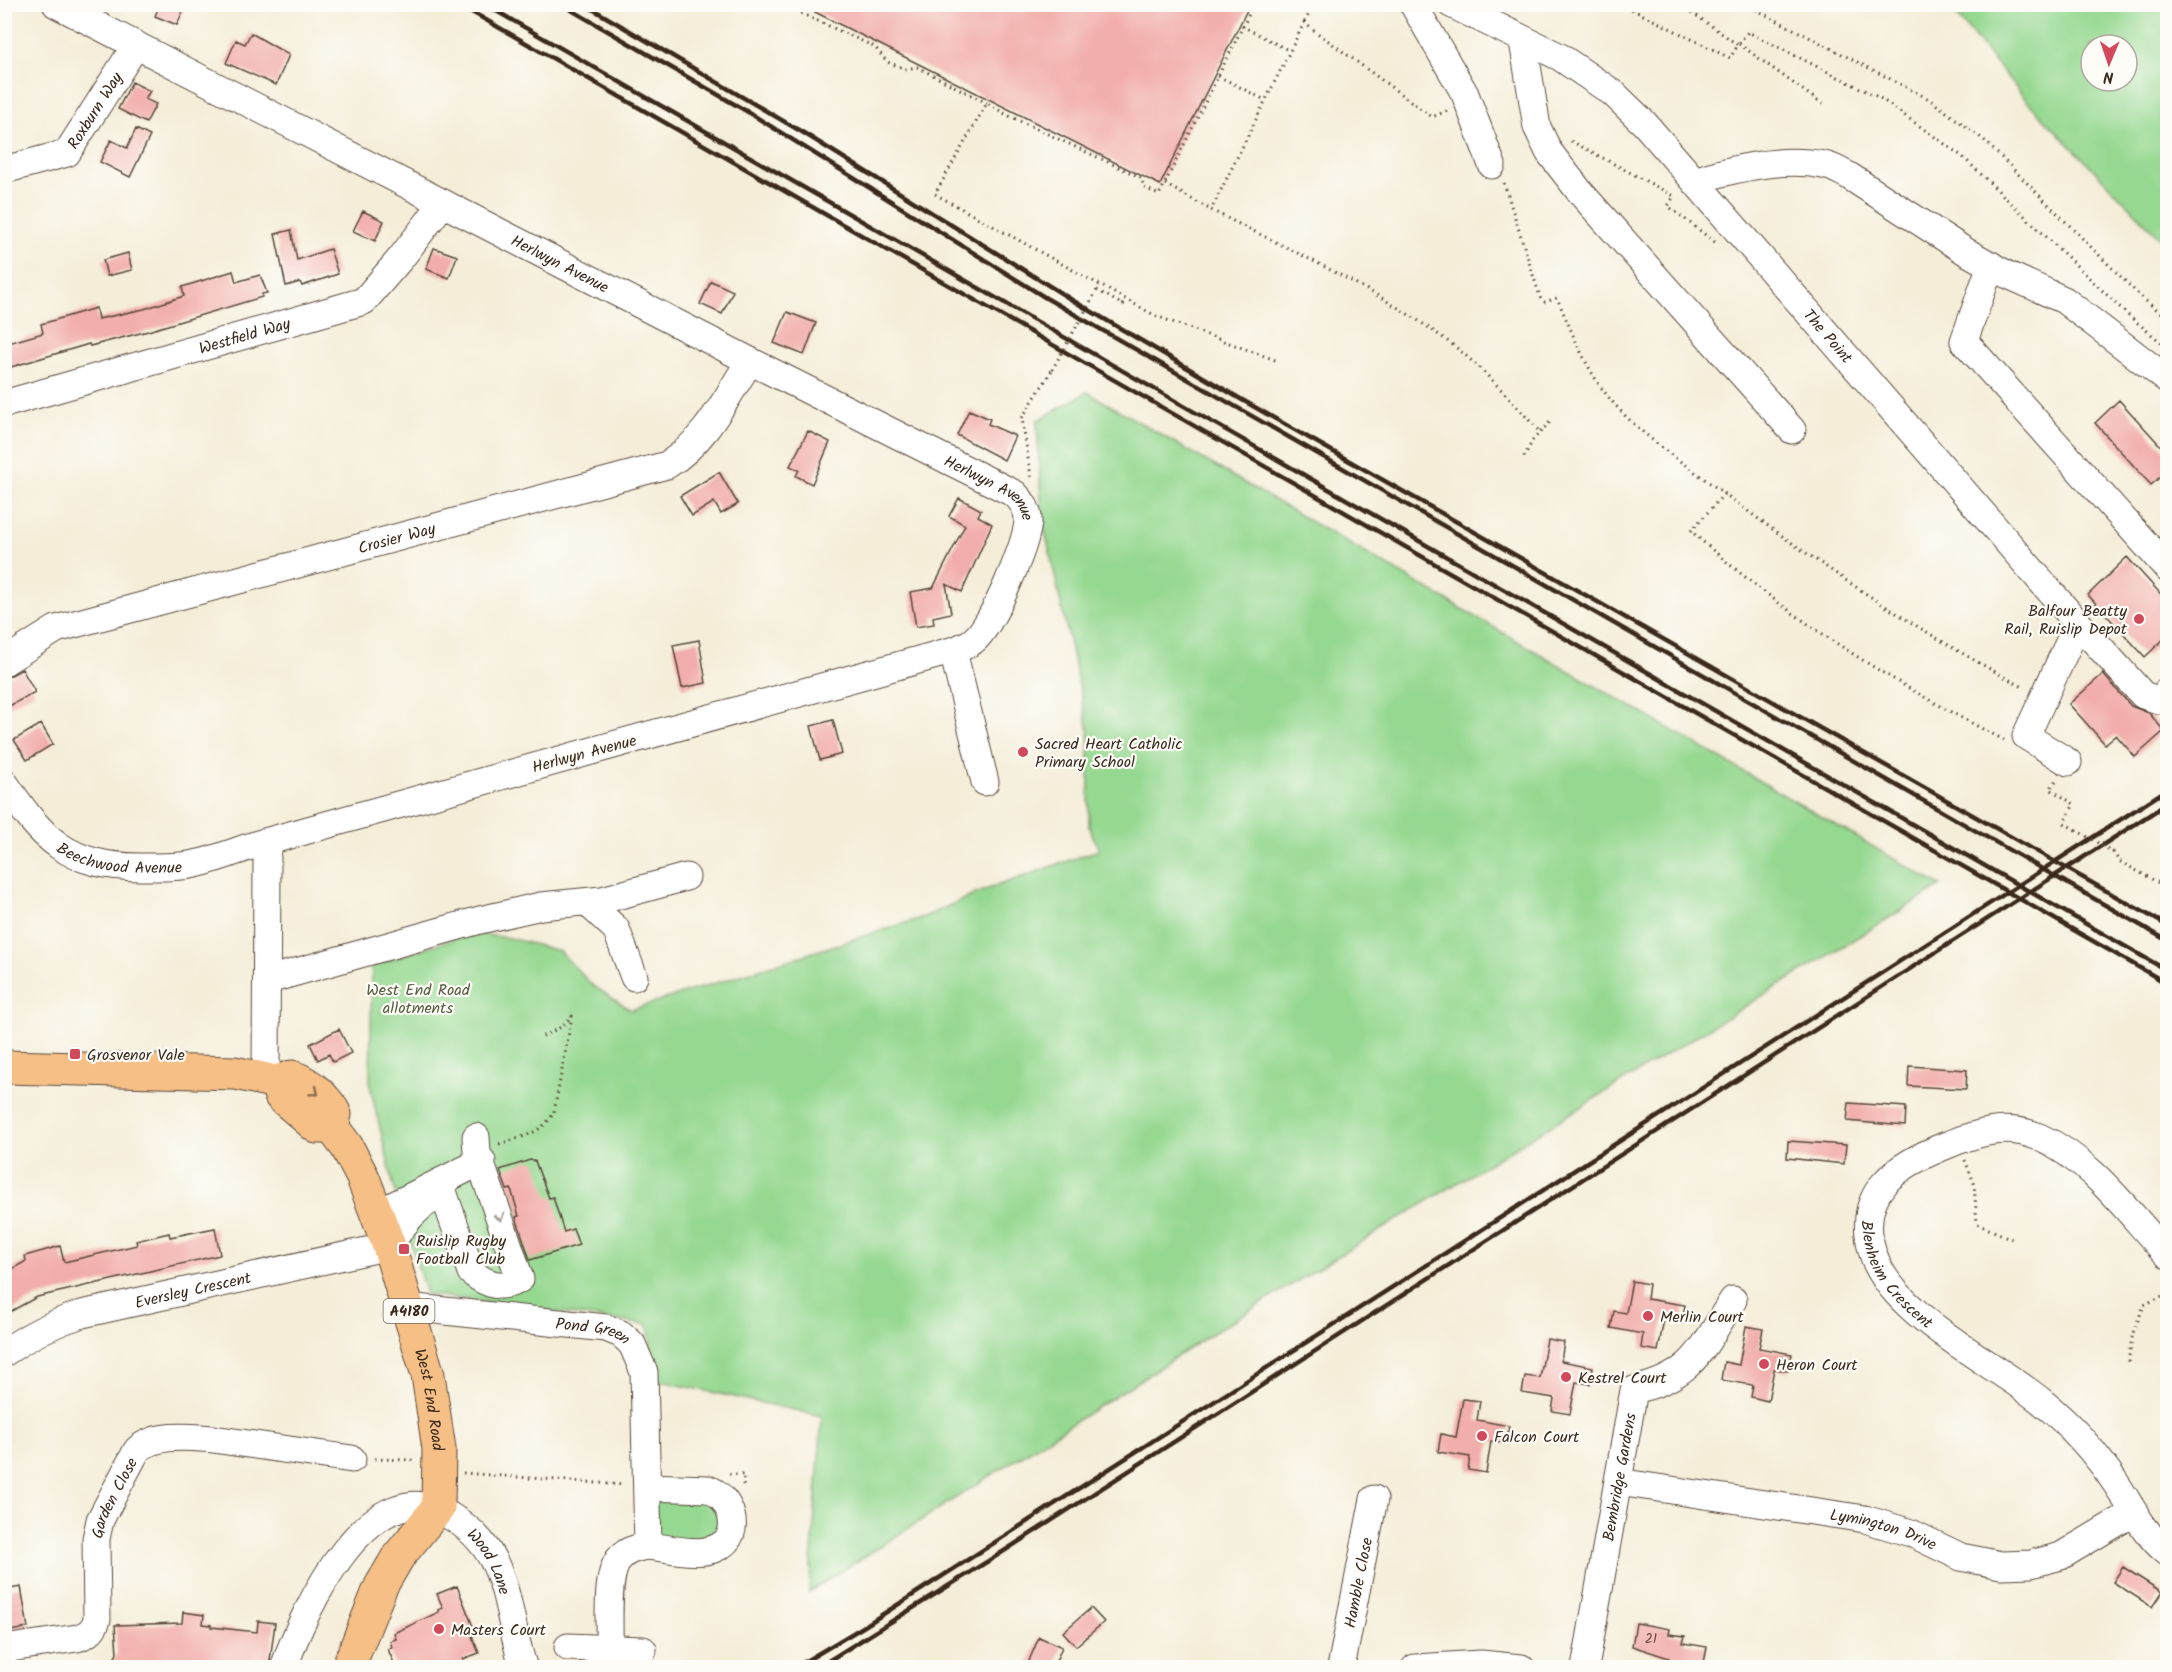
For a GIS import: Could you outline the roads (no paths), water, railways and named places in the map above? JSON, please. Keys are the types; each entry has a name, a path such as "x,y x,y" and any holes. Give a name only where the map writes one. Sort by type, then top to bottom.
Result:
{"main road":[{"path":"4,1067 235,1072 271,1080"},
{"name":"West End Road","path":"271,1080 281,1096 317,1127 332,1127 347,1147 378,1213 434,1401 438,1449 438,1508"},
{"path":"348,1668 370,1609 386,1576 408,1543 438,1508"}],"street":[{"name":"Herlwyn Avenue","path":"56,4 750,361 1015,494 1024,503 1029,521 1021,552 989,623 974,640 953,651 265,842"},
{"path":"1413,4 1468,102 1492,165"},
{"name":"The Point","path":"1451,4 1560,57 1613,93 1697,180 2078,623 2143,695 2158,700 2166,697 2168,690"},
{"path":"1523,41 1533,115 1544,142 1580,192 1792,430"},
{"name":"Roxburn Way","path":"4,170 67,153 136,45"},
{"path":"1697,180 1726,171 1766,165 1806,162 1826,165 1849,176 1991,266 2064,300 2168,380"},
{"name":"Westfield Way","path":"4,404 364,301 401,258 443,203"},
{"path":"1991,266 1964,341 2168,569"},
{"name":"Crosier Way","path":"4,663 56,629 667,465 688,452 702,435 750,361"},
{"path":"2063,770 2026,736 2078,623"},
{"path":"953,651 984,782"},
{"name":"Beechwood Avenue","path":"4,782 32,823 66,852 111,867 164,867 195,864 265,842"},
{"path":"265,842 271,1080"},
{"path":"268,980 480,920 541,906 588,903 686,877"},
{"path":"588,903 616,929 634,977"},
{"name":"Blenheim Crescent","path":"2168,1255 2112,1194 2063,1149 2036,1136 2008,1130 1981,1133 1912,1159 1887,1178 1872,1206 1870,1238 1874,1256 1894,1289 1923,1317 2031,1393 2067,1423 2091,1449 2118,1486 2133,1513 2168,1553"},
{"path":"389,1246 402,1227 479,1150 520,1279 509,1286 497,1286 482,1281 471,1272 442,1189"},
{"path":"378,1213 442,1189"},
{"name":"Eversley Crescent","path":"4,1353 26,1337 52,1323 82,1314 389,1246"},
{"name":"Bembridge Gardens","path":"1585,1668 1618,1482 1626,1384 1655,1385 1682,1372 1693,1361 1733,1300"},
{"name":"Pond Green","path":"407,1307 606,1328 621,1334 632,1344 644,1372 648,1546"},
{"name":"Garden Close","path":"4,1649 85,1636 95,1626 97,1619 96,1539 100,1520 137,1450 145,1443 190,1437 352,1459"},
{"name":"Lymington Drive","path":"1618,1482 1872,1521 1911,1533 1961,1557 2001,1565 2031,1564 2061,1556 2133,1513"},
{"path":"609,1649 612,1576 615,1564 627,1552 648,1546 703,1551 720,1547 730,1535 731,1510 723,1497 708,1489 647,1487"},
{"name":"Hamble Close","path":"1341,1668 1374,1499"},
{"path":"284,1668 295,1633 321,1582 349,1547 379,1518 391,1510 415,1504 438,1508"},
{"name":"Wood Lane","path":"438,1508 465,1525 492,1558 524,1668"},
{"path":"568,1647 644,1650"},
{"path":"1414,1668 1481,1666 1521,1668"}],"railway":[{"path":"458,4 2168,984"},
{"path":"484,4 2168,971"},
{"path":"561,4 748,112 1046,298 2168,941"},
{"path":"584,4 802,132 1072,300 1244,401 2168,926"},
{"path":"794,1668 863,1627 2168,789"},
{"path":"817,1668 1001,1553 2168,803"}],"place":[{"name":"Balfour Beatty Rail, Ruislip Depot","path":"2139,619"},
{"name":"Sacred Heart Catholic Primary School","path":"1023,752"},
{"name":"Grosvenor Vale","path":"75,1054"},
{"name":"Ruislip Rugby Football Club","path":"404,1249"},
{"name":"Merlin Court","path":"1648,1316"},
{"name":"Heron Court","path":"1764,1364"},
{"name":"Kestrel Court","path":"1566,1377"},
{"name":"Falcon Court","path":"1482,1436"},
{"name":"Masters Court","path":"439,1629"}],"park label":[{"name":"West End Road allotments","path":"418,998"}]}
